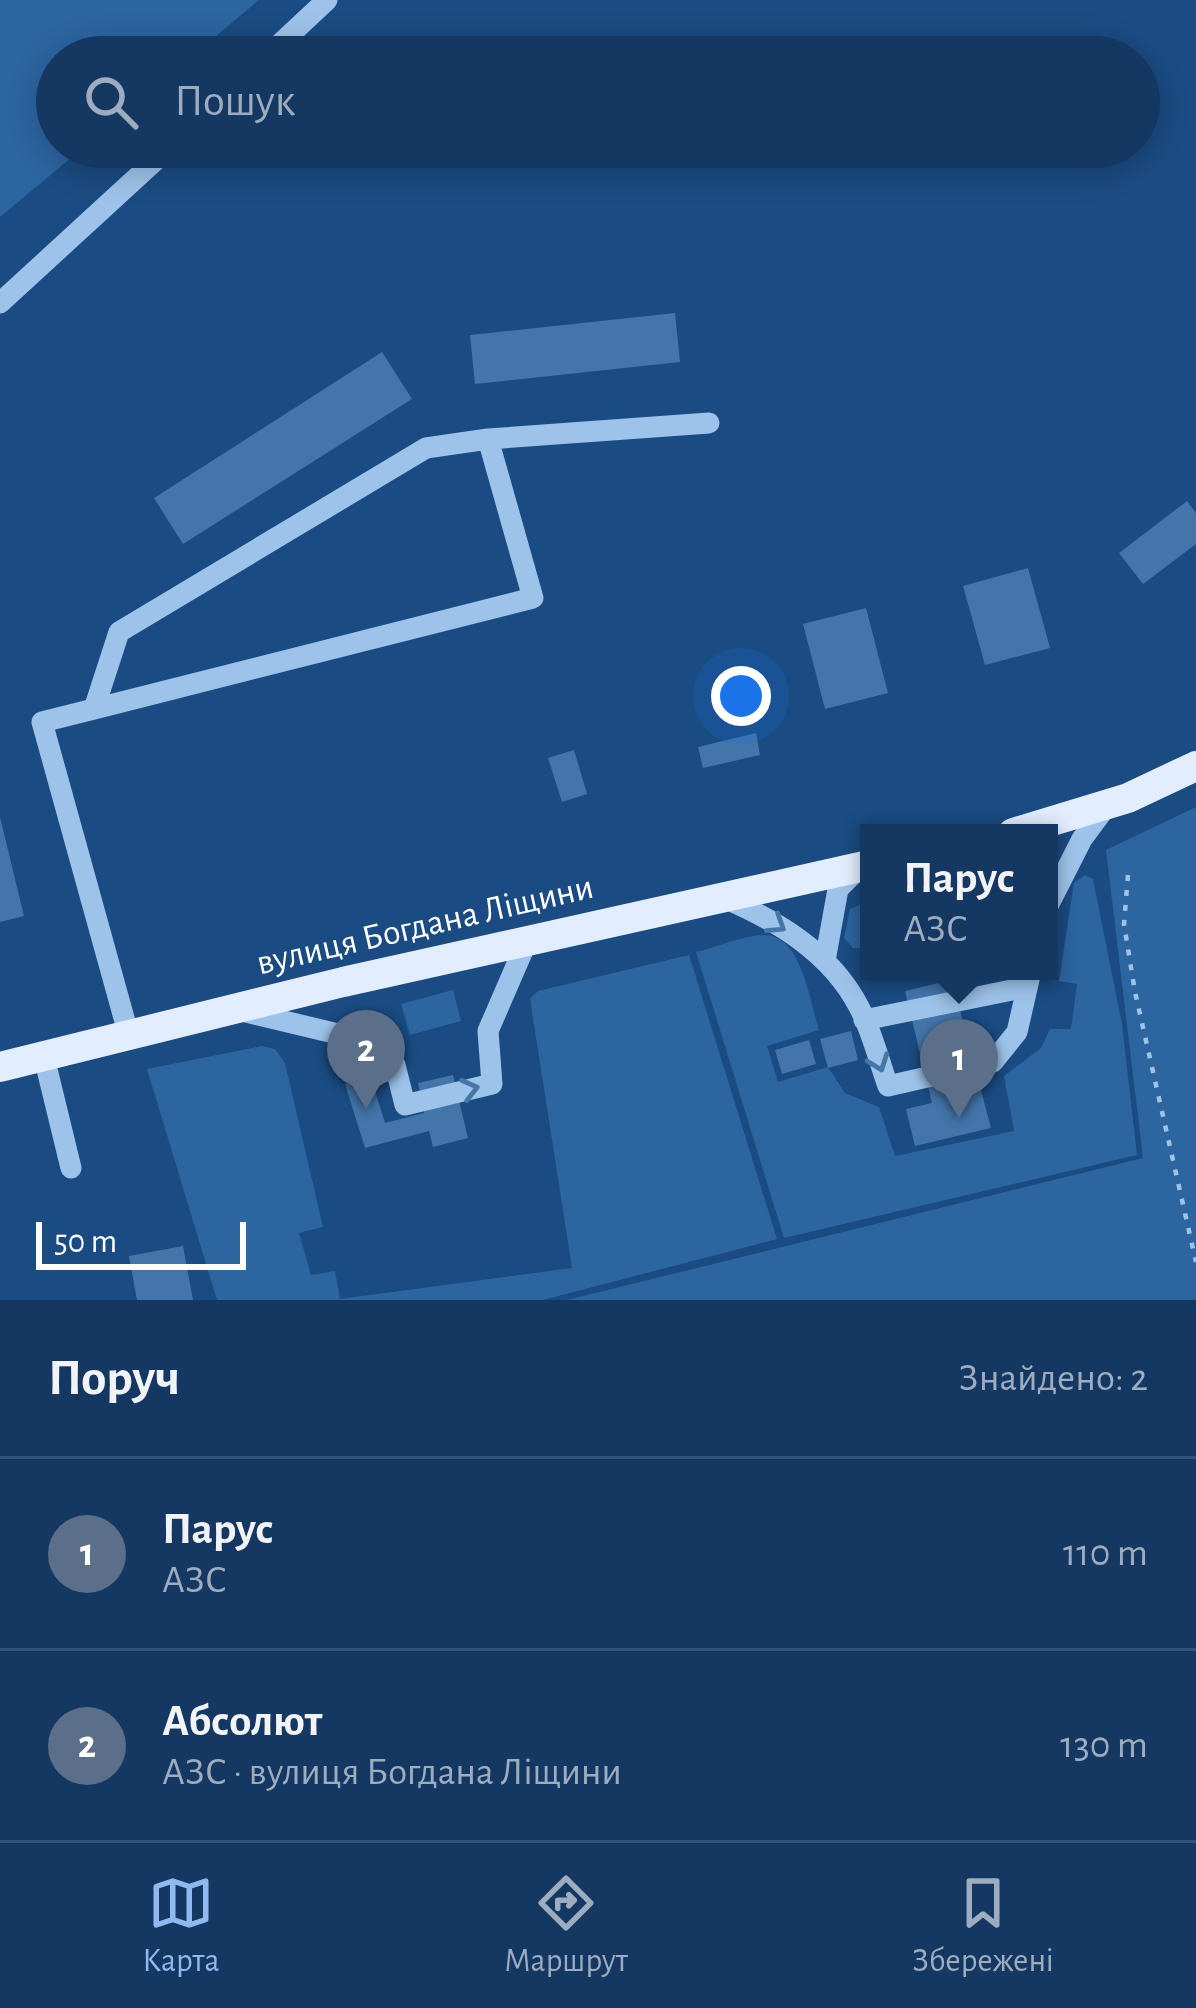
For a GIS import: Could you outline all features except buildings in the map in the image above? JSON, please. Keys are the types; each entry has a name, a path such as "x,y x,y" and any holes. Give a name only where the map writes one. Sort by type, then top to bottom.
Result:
{"main road":[{"path":"1042,824 1108,804 1196,766"},
{"name":"вулиця Богдана Ліщини","path":"0,1067 860,867"}],"lane":[{"path":"288,36 327,0"},
{"path":"0,303 147,168"},
{"path":"94,709 119,632 426,448 709,423"},
{"path":"129,1036 42,722 533,598 488,439"},
{"path":"1058,886 1082,839 1108,804"},
{"path":"825,961 838,889 860,870"},
{"path":"724,897 771,918 825,961 859,1007 888,1086 993,1062 1017,1032 1029,980"},
{"path":"235,1009 384,1045 395,1065 405,1106 492,1084 488,1031 527,941"},
{"path":"864,1020 1025,980"},
{"path":"44,1057 71,1168"}],"path":[{"path":"1128,875 1124,924 1196,1262"}],"shaded area":[{"path":"0,0 259,0 216,36 36,36 36,168 59,168 0,217"},
{"path":"1196,807 1196,1300 567,1300 1143,1158 1106,850"},
{"path":"1085,875 1093,879 1122,1024 1137,1155 784,1238 696,952 763,935 787,945 802,972 819,1030 767,1046 778,1082 828,1067 845,1093 879,1107 895,1156 1014,1131 1004,1076 1041,1048 1050,1029 1071,1029 1077,984 1059,981 1074,883"},
{"path":"860,905 860,948 853,948 844,938 850,909"},
{"path":"689,955 777,1239 543,1300 217,1300 147,1069 262,1046 275,1049 285,1063 323,1227 299,1233 311,1275 335,1271 340,1299 572,1268 530,999 538,991"},
{"path":"453,990 461,1021 410,1035 401,1004"}],"place":[{"name":"Абсолют","path":"366,1109"},
{"name":"Парус","path":"959,1118"}]}
